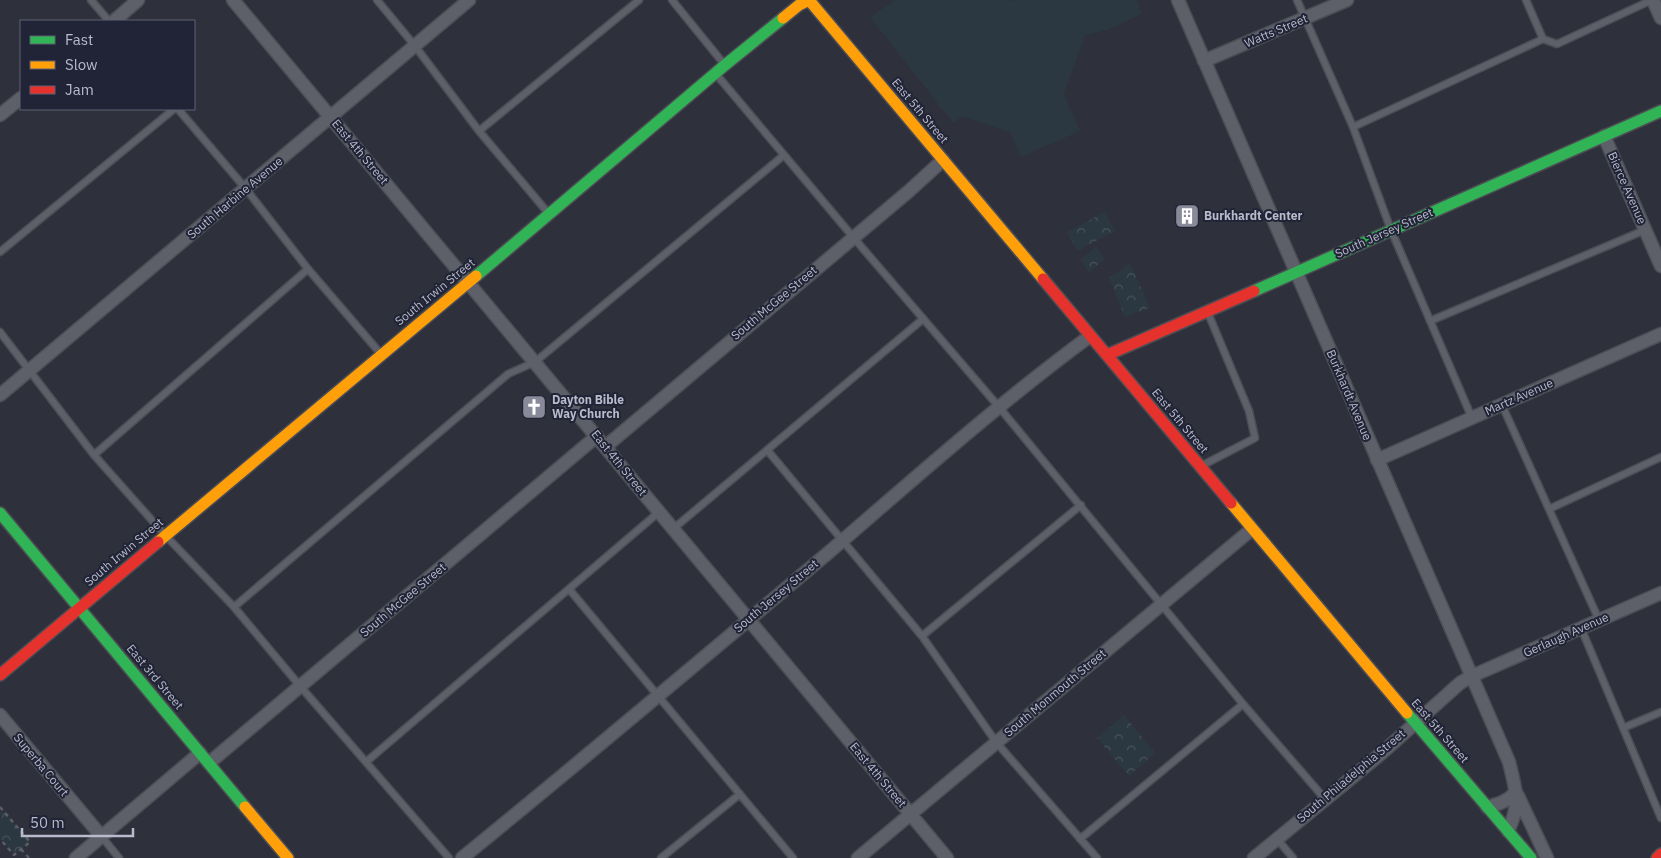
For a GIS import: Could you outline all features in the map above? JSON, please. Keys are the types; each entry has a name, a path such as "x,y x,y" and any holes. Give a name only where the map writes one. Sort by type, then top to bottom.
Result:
{"street":[{"path":"115,20 138,0"},
{"name":"East 4th Street","path":"232,0 749,618 947,858"},
{"name":"South Harbine Avenue","path":"0,395 469,0"},
{"name":"South Irwin Street","path":"0,675 381,354 550,215 725,65 800,5 809,0"},
{"name":"East 5th Street","path":"809,0 1415,723 1531,858"},
{"name":"Burkhardt Avenue","path":"1178,0 1509,762 1516,792 1517,807 1508,831"},
{"name":"Watts Street","path":"1204,61 1347,0"},
{"path":"1652,0 1661,18"},
{"path":"0,115 20,99"},
{"name":"South Jersey Street","path":"1106,355 1128,347 1661,111"},
{"name":"Bierce Avenue","path":"1604,136 1661,266"},
{"name":"South McGee Street","path":"605,447 943,160"},
{"name":"Martz Avenue","path":"1377,460 1661,334"},
{"name":"South Jersey Street","path":"462,858 999,407 1090,336"},
{"name":"South McGee Street","path":"76,858 300,686 596,436"},
{"name":"East 3rd Street","path":"0,513 288,858"},
{"name":"South Monmouth Street","path":"858,858 1252,529"},
{"name":"Gerlaugh Avenue","path":"1472,676 1661,593"},
{"name":"South Philadelphia Street","path":"1254,858 1383,752 1460,683 1472,676"},
{"name":"Superba Court","path":"0,715 102,837"},
{"path":"1487,807 1502,803 1516,792"},
{"name":"Burkhardt Avenue","path":"1516,792 1547,858"},
{"path":"1657,858 1661,854"}],"lane":[{"path":"91,0 108,20"},
{"path":"376,0 415,46 479,132 550,215"},
{"path":"479,132 638,0"},
{"path":"672,0 725,65"},
{"path":"1297,0 1353,127 1391,230 1472,418"},
{"path":"1526,0 1543,39"},
{"path":"1353,127 1543,39 1557,44 1652,0"},
{"path":"716,74 999,407 1163,604 1243,704 1325,799"},
{"path":"0,252 173,110"},
{"path":"179,110 246,189 308,269 381,354"},
{"path":"234,607 508,374 535,362 784,155"},
{"path":"1430,322 1645,230"},
{"path":"94,455 308,269"},
{"path":"1200,467 1255,438 1249,411 1207,311"},
{"path":"673,529 768,451 923,318"},
{"path":"0,332 94,455 165,535 234,607 449,858"},
{"path":"1502,405 1598,620"},
{"path":"768,451 922,636 996,742 1097,858"},
{"path":"1548,508 1661,457"},
{"path":"922,636 1081,505"},
{"path":"366,762 660,512"},
{"path":"569,589 793,858"},
{"path":"1580,628 1661,818"},
{"path":"1080,839 1243,704"},
{"path":"1623,728 1661,712"},
{"path":"661,858 740,794"},
{"path":"102,837 119,858"},
{"path":"1277,839 1293,858"}],"path":[{"path":"0,807 30,842 14,855 0,839"},
{"path":"21,849 29,858"}],"green space":[{"path":"896,0 1137,0 1142,14 1107,30 1085,35 1064,94 1080,131 1021,157 1010,132 962,116 954,123 939,108 939,105 870,17"},
{"path":"1105,212 1115,231 1077,251 1067,232"},
{"path":"1096,247 1105,259 1089,272 1080,260"},
{"path":"1130,263 1150,308 1125,317 1109,278"},
{"path":"1124,715 1155,753 1129,776 1097,738"},
{"path":"3,810 30,842 14,855 0,839 0,813"}],"traffic: fast":[{"path":"476,276 783,18"},
{"path":"1254,291 1661,111"},
{"path":"0,513 245,807"},
{"path":"1407,713 1531,858"}],"traffic: slow":[{"path":"783,18 799,5 809,0 1043,279"},
{"path":"158,542 476,276"},
{"path":"1231,503 1407,713"},
{"path":"245,807 288,858"}],"traffic: jam":[{"path":"1043,279 1231,503"},
{"path":"1107,355 1254,291"},
{"path":"0,675 158,542"},
{"path":"1657,858 1661,854"}],"place":[{"name":"Burkhardt Center","path":"1187,216"},
{"name":"Dayton Bible Way Church","path":"534,407"}]}
